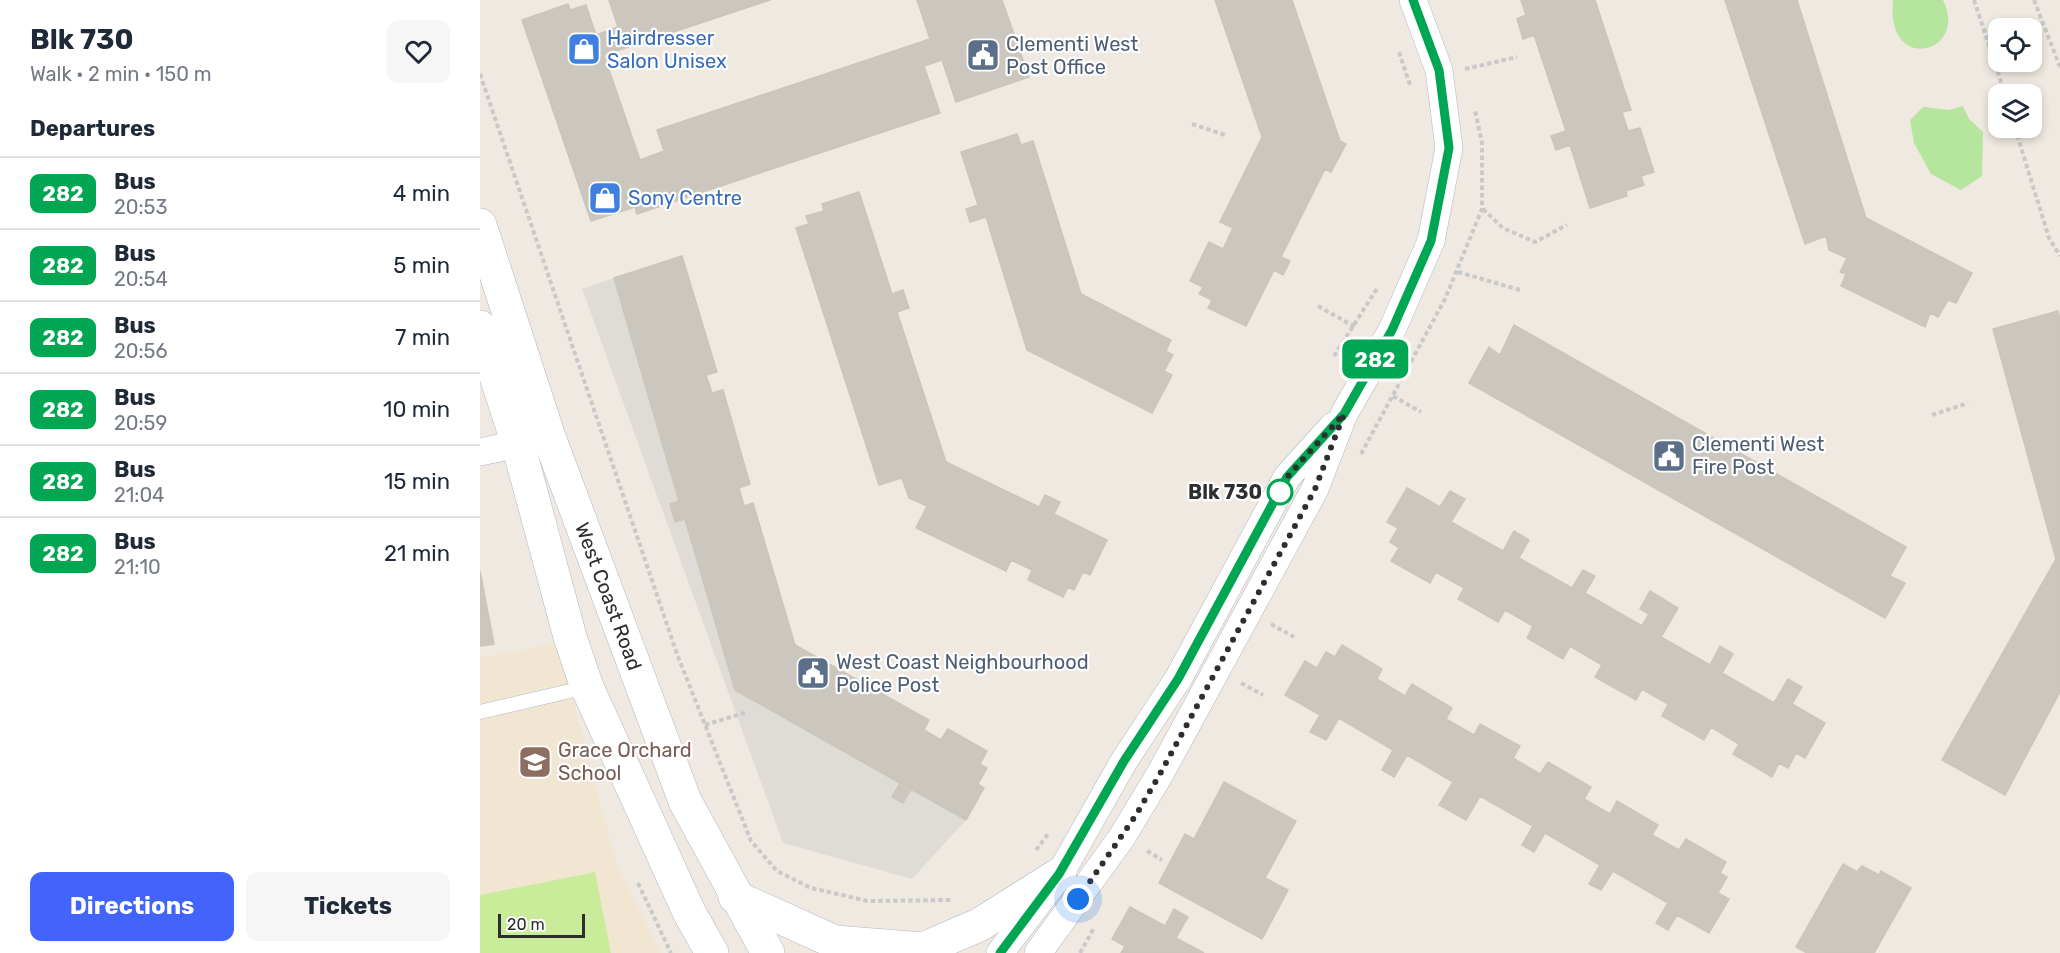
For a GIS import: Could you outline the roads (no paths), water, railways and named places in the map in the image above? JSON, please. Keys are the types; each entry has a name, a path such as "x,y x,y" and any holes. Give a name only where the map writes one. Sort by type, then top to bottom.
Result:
{"main road":[{"name":"West Coast Road","path":"480,225 534,441 570,637 587,687 689,912 712,953"},
{"name":"West Coast Road","path":"480,327 534,441 685,801 735,897 768,953"},
{"path":"735,897 835,942 923,949 979,924 1059,874"}],"street":[{"path":"1038,953 1122,837 1160,774 1315,489 1344,414 1392,330 1431,241 1449,148 1439,70 1413,0"},
{"path":"1000,953 1059,874 1124,761 1178,679 1287,477 1344,414"},
{"path":"480,452 534,441"}],"lane":[{"path":"480,712 587,687"}],"place":[{"name":"Hairdresser Salon Unisex","path":"584,49"},
{"name":"Clementi West Post Office","path":"983,55"},
{"name":"Sony Centre","path":"605,198"},
{"name":"Clementi West Fire Post","path":"1669,456"},
{"name":"Blk 730","path":"1280,492"},
{"name":"West Coast Neighbourhood Police Post","path":"813,673"},
{"name":"Grace Orchard School","path":"535,762"}]}
